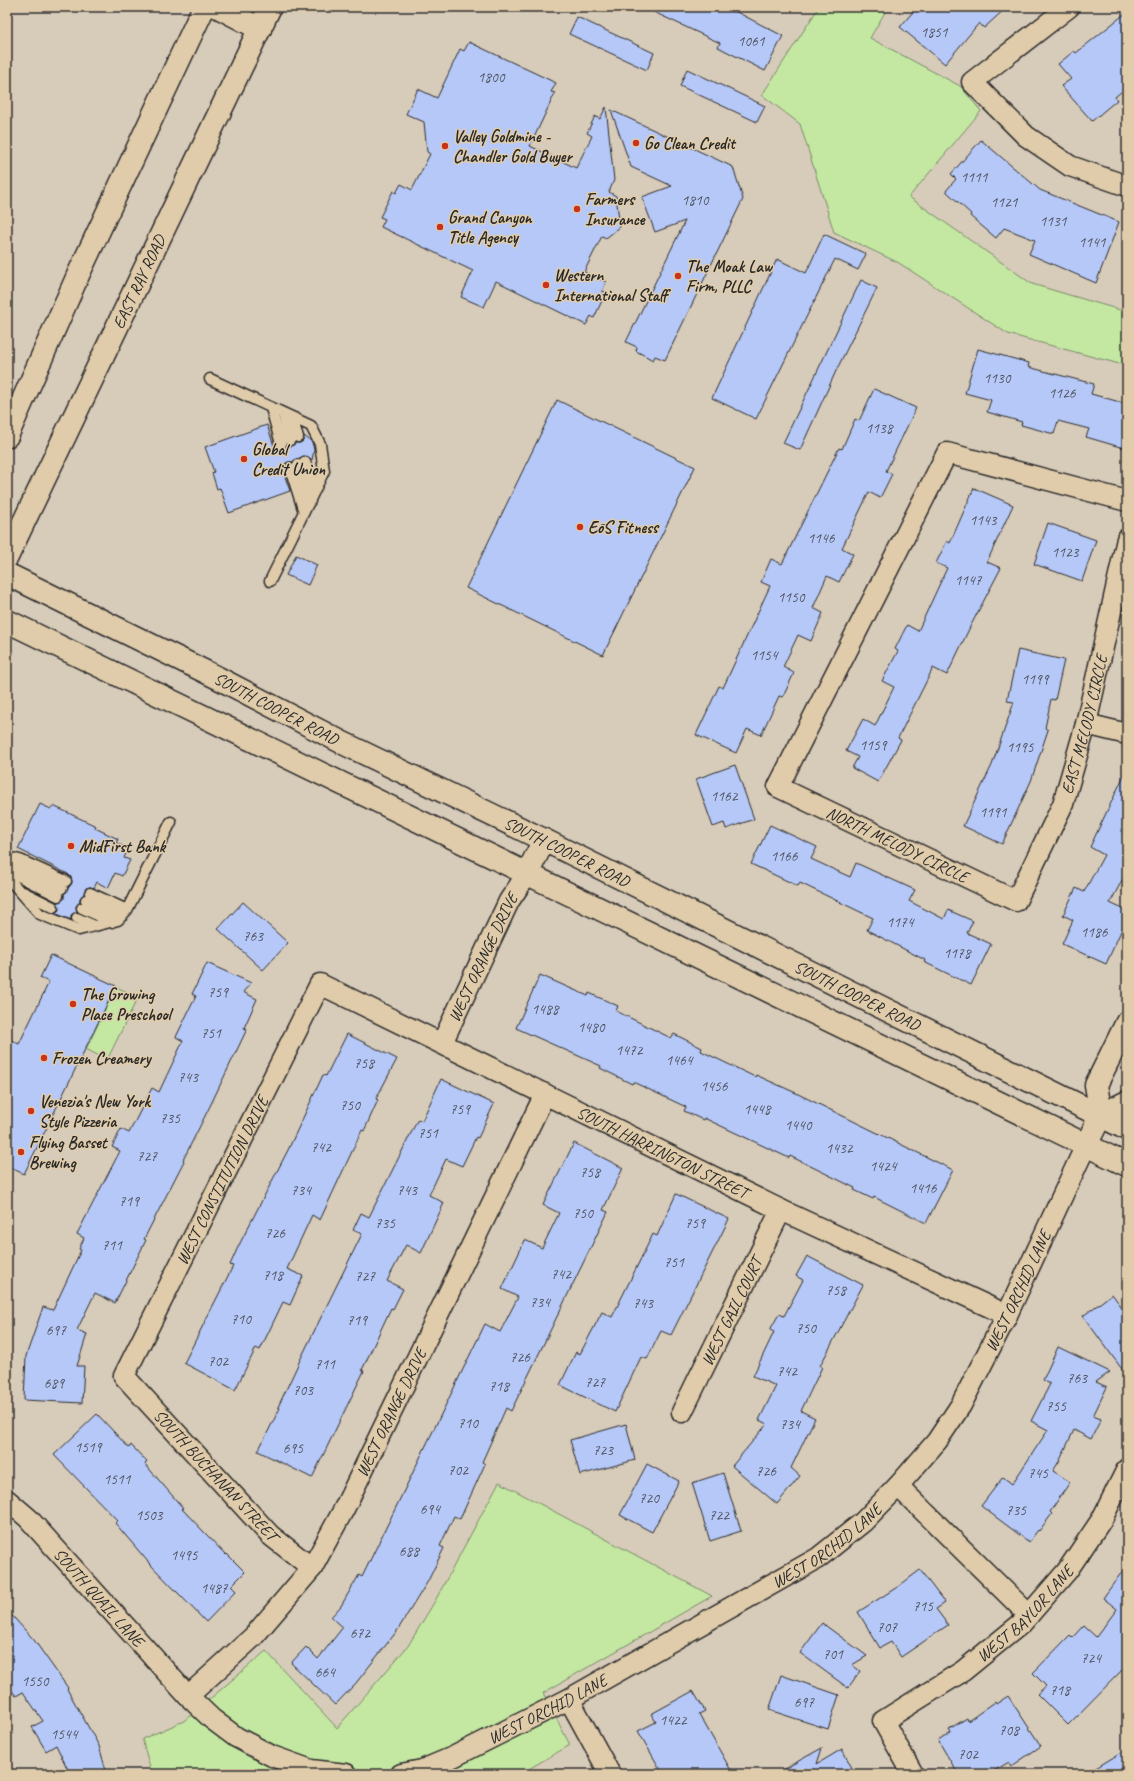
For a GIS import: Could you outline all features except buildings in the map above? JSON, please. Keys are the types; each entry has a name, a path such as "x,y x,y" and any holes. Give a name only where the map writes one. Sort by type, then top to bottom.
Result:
{"main road":[{"path":"7,436 79,273 204,7"},
{"path":"218,7 260,29"},
{"name":"EAST RAY ROAD","path":"7,557 270,7"},
{"name":"SOUTH COOPER ROAD","path":"7,574 220,679 365,754 544,840 1127,1129"},
{"name":"SOUTH COOPER ROAD","path":"7,621 1127,1165"},
{"path":"527,874 544,840"},
{"path":"1086,1145 1101,1115 1096,1085 1127,1022"},
{"path":"1101,1115 1127,1102"}],"street":[{"path":"1069,7 972,82 1026,136 1064,162 1070,166 1127,186"},
{"name":"NORTH MELODY CIRCLE","path":"1016,901 778,788 947,453 1127,501"},
{"name":"EAST MELODY CIRCLE","path":"1016,901 1063,804 1086,724 1127,539"},
{"path":"1086,724 1127,734"},
{"name":"WEST ORANGE DRIVE","path":"442,1044 510,901 527,874"},
{"name":"SOUTH HARRINGTON STREET","path":"320,984 781,1210 1007,1315"},
{"name":"WEST CONSTITUTION DRIVE","path":"124,1376 320,984"},
{"name":"WEST ORANGE DRIVE","path":"188,1696 253,1637 312,1568 345,1507 545,1094"},
{"name":"WEST ORCHID LANE","path":"401,1774 422,1770 453,1757 568,1698 818,1558 863,1522 898,1486 937,1441 960,1405 1007,1315 1086,1145"},
{"name":"WEST GAIL COURT","path":"682,1412 781,1210"},
{"name":"SOUTH BUCHANAN STREET","path":"124,1376 270,1535 312,1568"},
{"name":"WEST BAYLOR LANE","path":"913,1774 883,1721 963,1671 1029,1615 1067,1571 1089,1539 1102,1519 1127,1469"},
{"path":"898,1486 1029,1615"},
{"name":"SOUTH QUAIL LANE","path":"7,1500 28,1518 188,1696"},
{"path":"188,1696 212,1719 236,1737 272,1756 311,1770 346,1774"},
{"path":"568,1698 610,1774"}],"lane":[{"path":"210,379 310,426 320,444 324,471 270,581"},
{"path":"271,408 290,440"},
{"path":"282,413 290,440"},
{"path":"290,440 292,418"},
{"path":"298,465 315,490"},
{"path":"298,465 310,501"},
{"path":"298,465 304,512"},
{"path":"7,877 40,914 79,930 112,922 125,913 171,822"},
{"path":"7,858 20,860 62,889"},
{"path":"7,863 62,889"},
{"path":"7,870 62,889"},
{"path":"18,889 53,907"},
{"path":"112,922 86,900 125,913"},
{"path":"77,918 95,926"}],"green space":[{"path":"819,7 888,7 870,38 960,86 981,111 909,197 1032,284 1127,312 1127,366 1008,334 899,263 834,232 800,124 762,95"},
{"path":"116,987 138,997 107,1060 86,1049"},
{"path":"499,1482 712,1596 543,1693 570,1745 520,1774 152,1774 142,1739 184,1721 266,1651 337,1728 408,1646 435,1601"}],"place":[{"name":"Go Clean Credit","path":"636,143"},
{"name":"Valley Goldmine - Chandler Gold Buyer","path":"445,146"},
{"name":"Farmers Insurance","path":"577,209"},
{"name":"Grand Canyon Title Agency","path":"440,227"},
{"name":"The Moak Law Firm, PLLC","path":"678,276"},
{"name":"Western International Staff","path":"546,285"},
{"name":"Global Credit Union","path":"244,459"},
{"name":"EōS Fitness","path":"580,527"},
{"name":"MidFirst Bank","path":"71,846"},
{"name":"The Growing Place Preschool","path":"73,1004"},
{"name":"Frozen Creamery","path":"44,1058"},
{"name":"Venezia's New York Style Pizzeria","path":"31,1111"},
{"name":"Flying Basset Brewing","path":"21,1152"}]}
